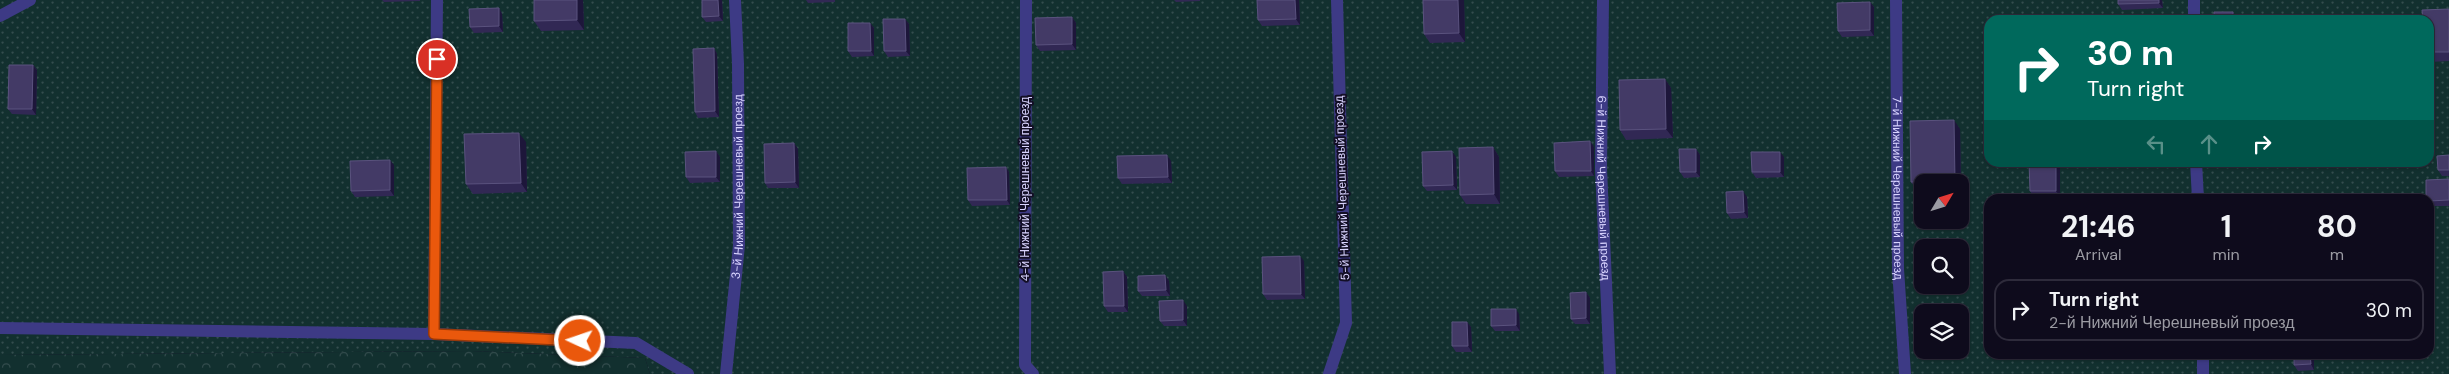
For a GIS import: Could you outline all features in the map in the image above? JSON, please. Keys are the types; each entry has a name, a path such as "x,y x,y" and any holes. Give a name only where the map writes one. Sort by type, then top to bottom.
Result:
{"lane":[{"path":"0,16 30,0"},
{"path":"434,334 437,0"},
{"name":"3-й Нижний Черешневый проезд","path":"726,374 739,245 738,64 735,0"},
{"name":"4-й Нижний Черешневый проезд","path":"1026,0 1025,365 1033,374"},
{"name":"5-й Нижний Черешневый проезд","path":"1329,374 1346,323 1337,0"},
{"name":"6-й Нижний Черешневый проезд","path":"1604,0 1601,168 1610,374"},
{"name":"7-й Нижний Черешневый проезд","path":"1896,0 1898,269 1905,374"},
{"path":"2194,0 2194,15"},
{"path":"2196,167 2198,194"},
{"path":"0,328 434,334 636,343 688,374"},
{"path":"2203,359 2203,374"}],"green space":[{"path":"0,0 2449,0 2449,374 650,374 645,358 471,351 0,355"},
{"path":"471,351 645,358 650,374 0,374 0,355"}],"building":[{"path":"534,0 577,0 577,20 534,21"},
{"path":"702,0 718,0 719,16 702,17"},
{"path":"1257,0 1295,0 1296,19 1258,20"},
{"path":"1423,0 1458,0 1459,33 1424,34"},
{"path":"2118,0 2159,0 2159,3 2118,4"},
{"path":"1870,2 1870,30 1838,31 1837,3"},
{"path":"499,8 499,26 470,27 469,9"},
{"path":"2449,9 2449,52 2434,52 2434,15 2422,15 2422,10"},
{"path":"2214,12 2233,12 2233,15 2214,15"},
{"path":"1072,17 1072,44 1036,45 1035,18"},
{"path":"883,19 905,19 906,51 884,51"},
{"path":"848,23 870,23 871,51 848,51"},
{"path":"714,48 715,111 695,112 693,49"},
{"path":"9,65 33,65 32,109 8,109"},
{"path":"1665,79 1666,129 1620,130 1619,80"},
{"path":"1954,120 1955,174 1914,174 1914,182 1911,182 1910,121"},
{"path":"519,133 521,183 466,184 464,134"},
{"path":"1590,141 1591,171 1555,171 1554,143"},
{"path":"794,143 795,182 765,183 764,144"},
{"path":"1493,147 1494,194 1460,195 1459,148"},
{"path":"1679,149 1696,149 1696,172 1680,172"},
{"path":"716,151 716,177 686,177 685,152"},
{"path":"1452,151 1453,185 1423,186 1422,152"},
{"path":"1751,152 1780,152 1780,172 1752,172"},
{"path":"1167,155 1168,177 1118,178 1117,156"},
{"path":"2449,155 2449,170 2438,170 2437,156"},
{"path":"390,160 390,190 351,191 350,161"},
{"path":"1006,167 1007,200 968,200 967,168"},
{"path":"2029,167 2056,167 2056,191 2030,191"},
{"path":"2449,179 2449,200 2434,201 2434,194 2426,194 2426,180"},
{"path":"1743,191 1744,212 1727,213 1726,192"},
{"path":"1300,256 1301,294 1263,294 1262,257"},
{"path":"1123,271 1124,306 1104,306 1103,272"},
{"path":"1165,275 1166,290 1138,291 1138,276"},
{"path":"1586,292 1586,318 1571,319 1570,293"},
{"path":"1183,300 1183,320 1160,321 1159,301"},
{"path":"1491,309 1516,309 1516,325 1491,326"},
{"path":"1452,322 1467,322 1468,346 1452,346"},
{"path":"2294,359 2310,359 2311,364 2294,365"}],"route":[{"path":"437,59 434,334 580,341"}]}
